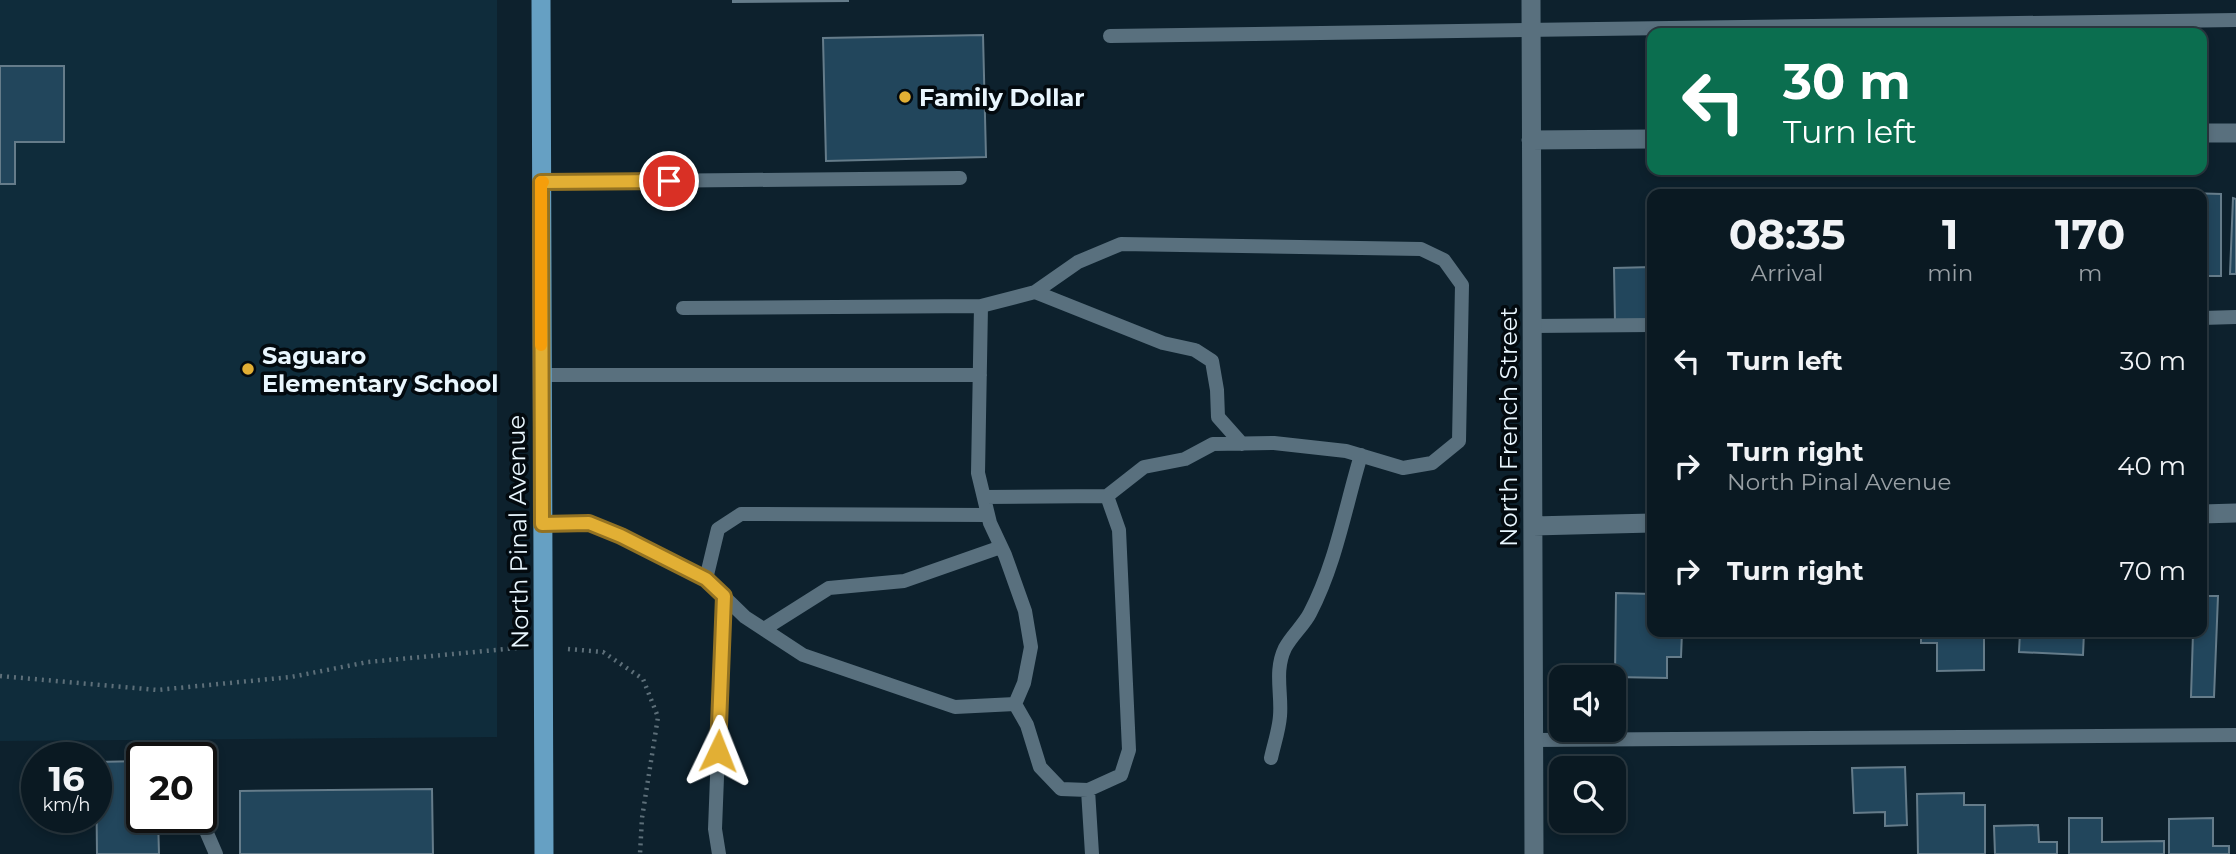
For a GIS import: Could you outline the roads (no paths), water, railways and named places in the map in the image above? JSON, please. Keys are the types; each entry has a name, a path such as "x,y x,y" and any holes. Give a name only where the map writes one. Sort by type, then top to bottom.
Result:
{"main road":[{"name":"North Pinal Avenue","path":"541,0 544,854"}],"street":[{"name":"North French Street","path":"1531,0 1534,854"},
{"path":"2207,133 2236,133"},
{"path":"1531,140 1647,139"},
{"path":"2207,514 2236,513"},
{"path":"1533,526 1647,523"}],"lane":[{"path":"1766,28 2236,20"},
{"path":"1110,36 1647,30"},
{"path":"541,182 960,178"},
{"path":"683,308 981,306 1035,292 1078,262 1121,244 1421,249 1444,260 1462,285 1459,441 1432,463 1403,468 1346,451 1274,443 1213,444 1185,459 1144,467 1107,496 984,498"},
{"path":"1035,292 1163,342 1195,350 1212,361 1218,417 1242,444"},
{"path":"981,306 978,472 988,515 1025,611 1031,647 1024,683 1016,704 1027,725 1040,767 1061,789 1088,790 1121,775 1129,750 1119,530 1107,496"},
{"path":"2207,318 2236,317"},
{"path":"1532,326 1647,325"},
{"path":"541,374 980,374"},
{"path":"1271,758 1280,715 1277,680 1285,648 1310,614 1329,567 1362,455"},
{"path":"706,579 718,529 741,514 988,515"},
{"path":"542,524 589,523 621,536 706,579 745,617 803,654 955,707 1016,704"},
{"path":"764,629 829,589 904,581 1001,547"},
{"path":"719,854 715,829 724,596"},
{"path":"1534,740 2236,735"},
{"path":"1088,790 1092,854"},
{"path":"207,833 216,854"}],"place":[{"name":"Family Dollar","path":"905,97"},
{"name":"Saguaro Elementary School","path":"248,369"}]}
